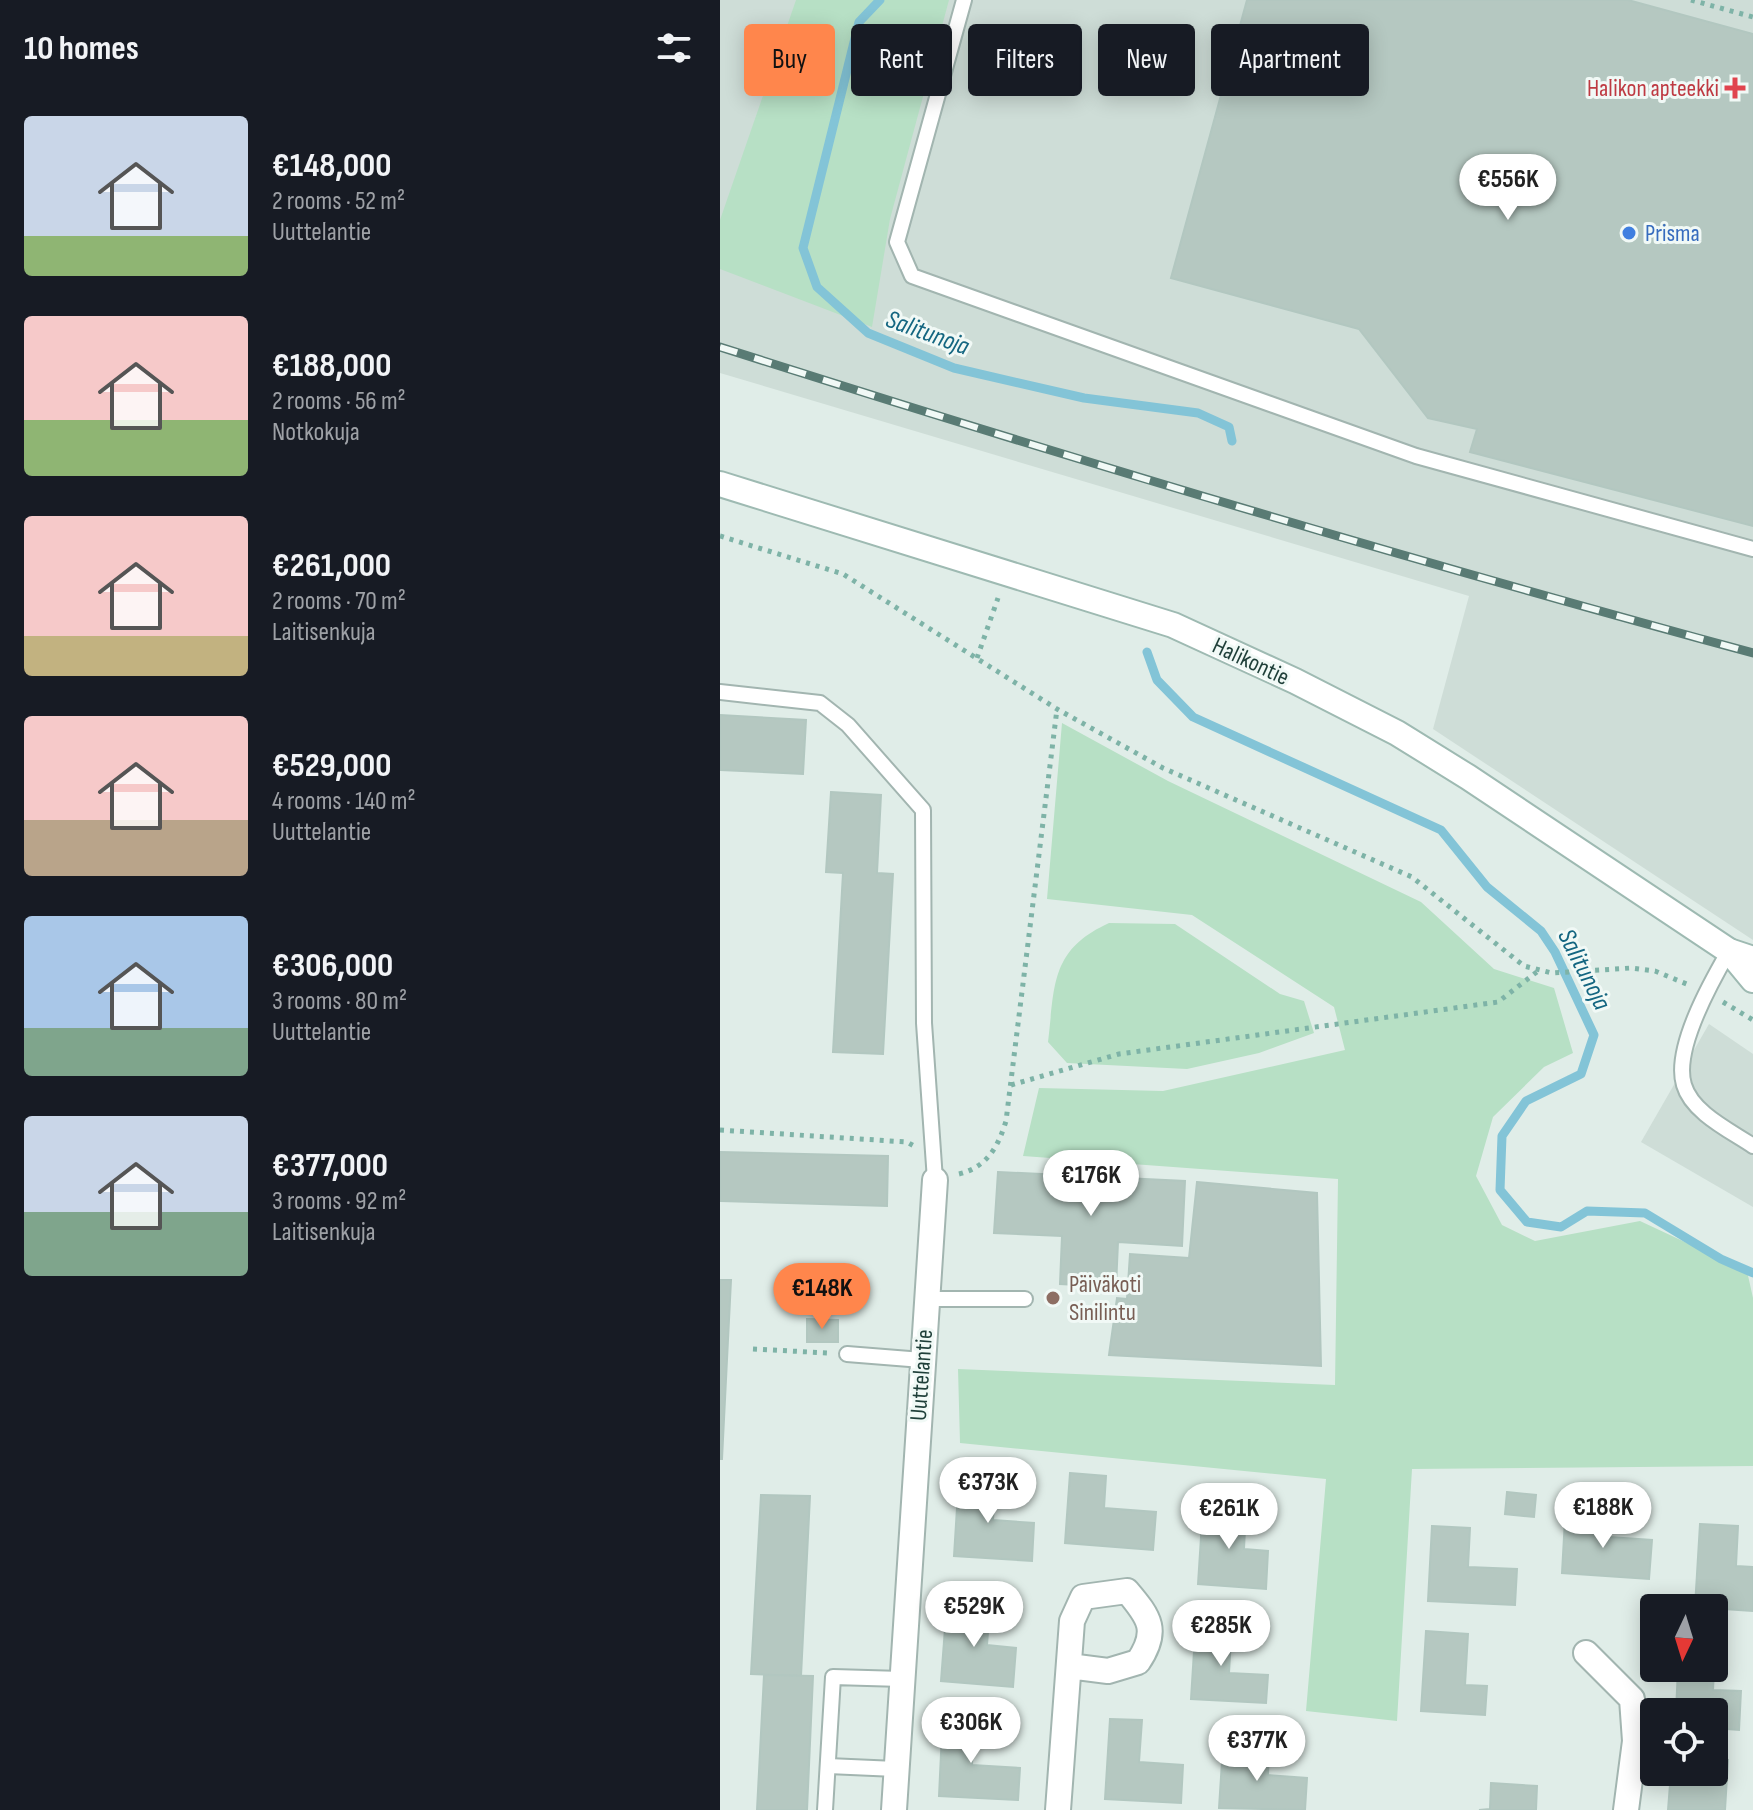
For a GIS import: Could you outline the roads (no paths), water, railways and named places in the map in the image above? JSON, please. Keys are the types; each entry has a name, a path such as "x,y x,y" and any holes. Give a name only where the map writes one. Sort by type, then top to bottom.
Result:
{"main road":[{"name":"Halikontie","path":"720,484 1173,625 1295,681 1397,733 1729,951 1753,959"},
{"name":"Halikontie","path":"1729,951 1753,980"},
{"name":"Uuttelantie","path":"894,1810 935,1180"},
{"path":"1586,1653 1632,1699 1635,1741 1626,1810"},
{"path":"1058,1810 1069,1666"}],"lane":[{"path":"964,0 897,242 912,276 1416,456 1753,549"},
{"path":"720,692 820,703 848,725 923,810 924,1023 935,1180"},
{"path":"1729,951 1706,992 1685,1052 1684,1085 1704,1114 1753,1146"},
{"path":"926,1299 1025,1299"},
{"path":"847,1354 922,1360"},
{"path":"825,1810 833,1677 902,1679"},
{"path":"828,1766 896,1769"}],"waterway":[{"name":"Salitunoja","path":"880,0 859,22 803,248 817,287 868,333 954,368 1084,398 1198,413 1229,427 1232,441"},
{"name":"Salitunoja","path":"1147,652 1157,680 1193,717 1441,830 1487,887 1541,931 1555,952 1594,1035 1581,1074 1526,1101 1502,1136 1500,1190 1527,1222 1561,1227 1587,1211 1645,1213 1721,1259 1753,1273"}],"railway":[{"path":"720,347 1235,506 1753,653"}],"place":[{"name":"Halikon apteekki","path":"1735,88"},
{"name":"Prisma","path":"1629,233"},
{"name":"Päiväkoti Sinilintu","path":"1053,1298"}]}
